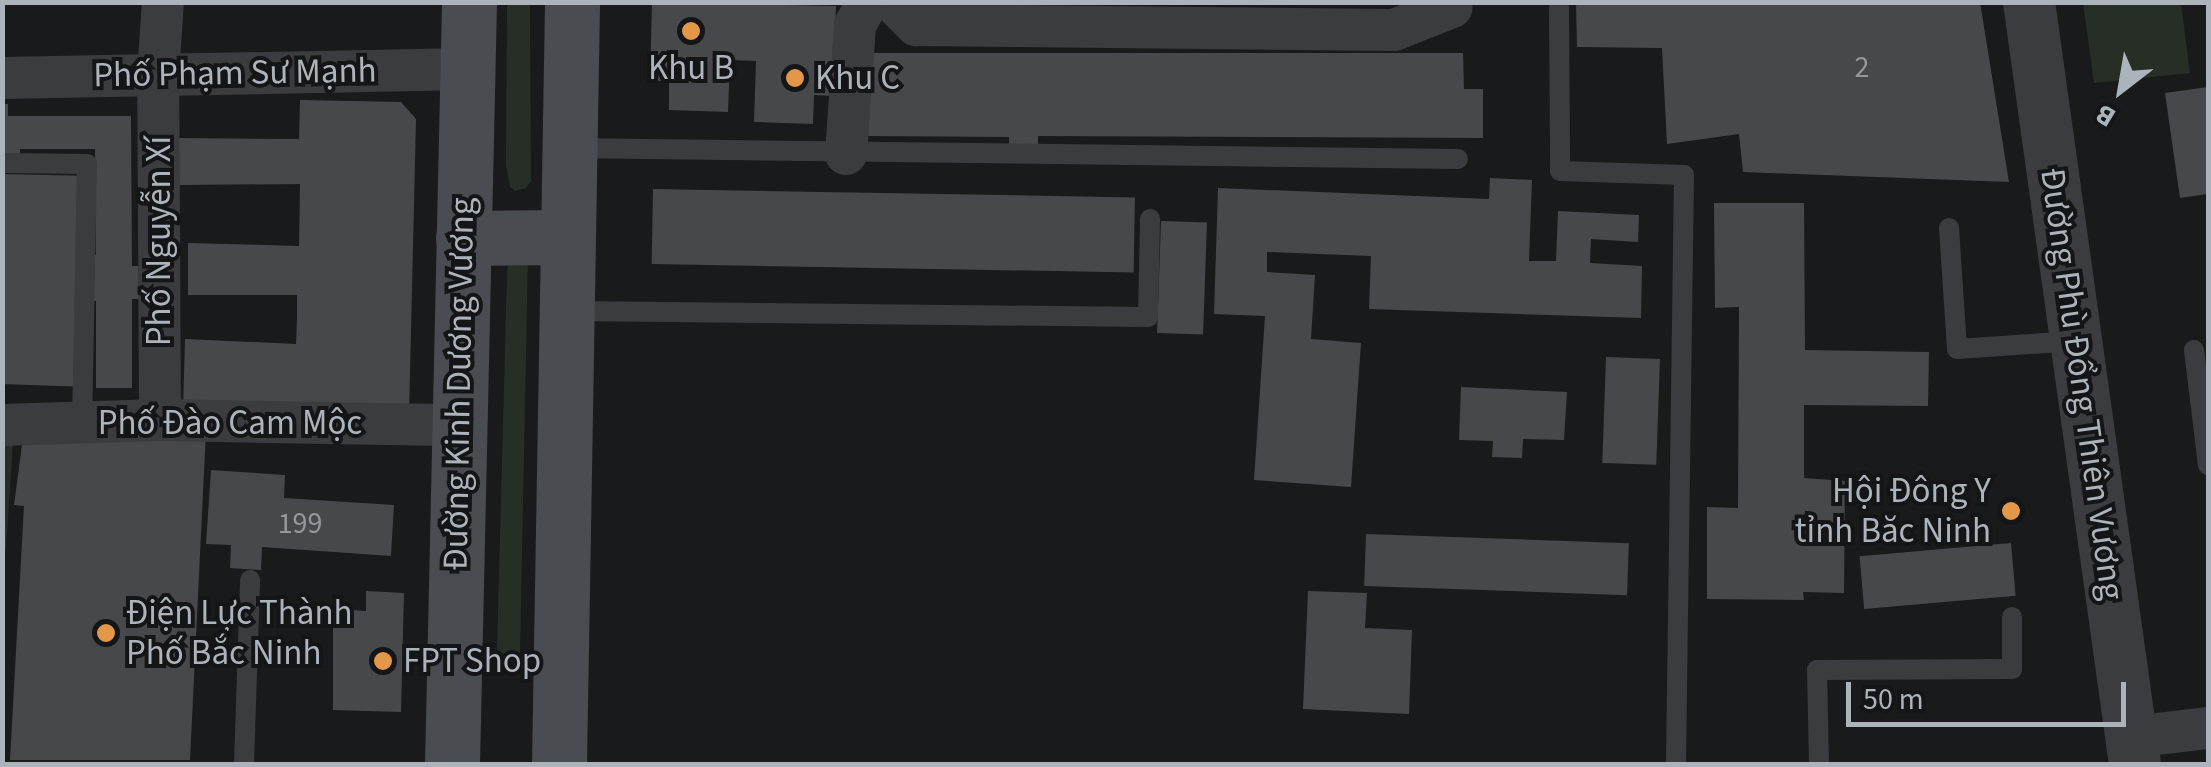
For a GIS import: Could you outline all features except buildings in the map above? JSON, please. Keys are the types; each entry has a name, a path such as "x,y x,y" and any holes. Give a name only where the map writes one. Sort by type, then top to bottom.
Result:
{"main road":[{"name":"Đường Kinh Dương Vương","path":"452,764 469,2"},
{"path":"559,764 572,2"},
{"path":"463,238 567,237"}],"street":[{"name":"Phố Nguyễn Xí","path":"160,420 158,75 163,2"},
{"path":"846,154 855,25 868,2"},
{"path":"893,2 916,25 1079,14 1276,16 1394,30 1450,4"},
{"name":"Đường Phù Đổng Thiên Vương","path":"2030,2 2133,751"},
{"name":"Phố Phạm Sư Mạnh","path":"2,78 466,69"},
{"name":"Phố Đào Cam Mộc","path":"2,425 160,420 458,424"},
{"path":"2133,751 2208,728"}],"lane":[{"path":"1558,8 1560,171 1684,175 1676,764"},
{"path":"570,148 1458,158"},
{"path":"2,163 87,164 82,423"},
{"path":"567,311 1148,317 1150,219"},
{"path":"1949,228 1956,349 2074,341"},
{"path":"2194,350 2208,466"},
{"path":"244,764 250,580"},
{"path":"1818,764 1817,670 2012,669 2012,618"}],"shaded area":[{"path":"507,3 530,3 531,181 526,188 515,191 510,187 506,165"},
{"path":"2083,3 2181,3 2190,73 2094,83"},
{"path":"528,254 520,654 514,662 504,662 497,650 507,274 509,256"},
{"path":"2,442 13,443 6,548 2,548"}],"place":[{"name":"Khu B","path":"691,31"},
{"name":"Khu C","path":"795,78"},
{"name":"Hội Đông Y tỉnh Băc Ninh","path":"2011,511"},
{"name":"Điện Lực Thành Phố Bắc Ninh","path":"106,633"},
{"name":"FPT Shop","path":"383,661"}]}
